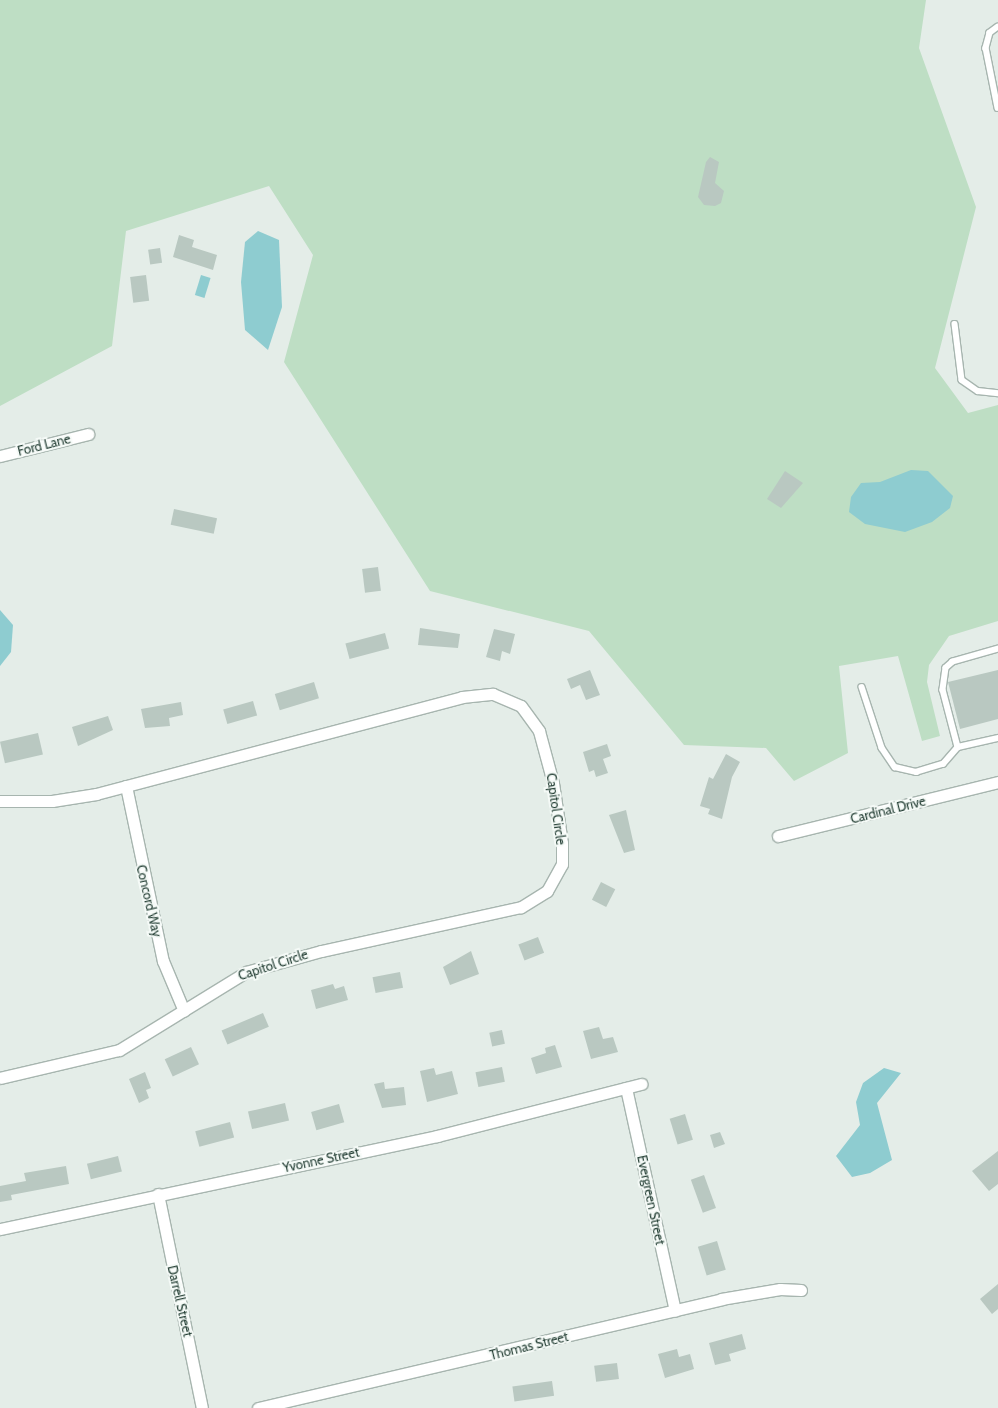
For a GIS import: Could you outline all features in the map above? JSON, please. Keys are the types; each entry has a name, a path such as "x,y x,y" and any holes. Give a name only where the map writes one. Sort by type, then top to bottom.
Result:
{"street":[{"name":"Ford Lane","path":"0,456 88,434"},
{"name":"Capitol Circle","path":"0,801 52,801 126,786 462,697 493,694 521,706 539,731 546,754 562,843 562,864 547,891 521,907 252,969 219,985 184,1011 119,1050 0,1078"},
{"name":"Cardinal Drive","path":"778,836 998,782"},
{"name":"Concord Way","path":"126,786 163,962 184,1011"},
{"name":"Yvonne Street","path":"0,1229 158,1194 437,1136 641,1084"},
{"name":"Evergreen Street","path":"626,1088 675,1311"},
{"name":"Darrell Street","path":"158,1194 202,1408"},
{"name":"Thomas Street","path":"258,1408 750,1293 801,1290"}],"lane":[{"path":"998,27 990,33 986,48 998,108"},
{"path":"954,324 962,380 978,391 998,393"},
{"path":"958,747 943,690 946,668 953,662 998,649"},
{"path":"862,687 882,748 895,767 916,772 943,764 958,747 998,738"}],"green space":[{"path":"0,0 926,0 919,48 976,207 935,368 968,413 998,405 998,621 949,636 929,665 927,682 940,736 922,741 898,656 839,666 848,753 794,781 766,748 684,745 589,631 430,591 284,362 313,255 269,186 126,231 112,346 0,406"}],"water":[{"path":"258,231 279,240 282,307 268,350 245,330 241,282 245,242"},
{"path":"201,275 211,278 204,298 195,295"},
{"path":"911,470 928,471 953,496 950,508 932,522 905,532 865,524 849,512 851,497 861,483 880,482"},
{"path":"0,610 13,625 11,652 0,666"},
{"path":"884,1068 901,1073 877,1103 892,1160 870,1173 852,1177 836,1156 860,1125 856,1102 863,1083"}],"building":[{"path":"710,157 719,162 715,183 724,191 721,203 715,206 704,205 698,197 706,162"},
{"path":"179,235 194,240 192,247 217,255 213,270 173,257"},
{"path":"160,248 162,263 150,265 148,250"},
{"path":"146,275 149,301 133,303 130,277"},
{"path":"785,471 803,483 781,508 767,499"},
{"path":"174,509 217,518 214,534 171,525"},
{"path":"378,567 381,591 365,593 362,569"},
{"path":"420,628 460,634 458,648 418,645"},
{"path":"494,629 515,634 510,654 502,651 500,661 486,657"},
{"path":"385,633 389,648 350,659 345,644"},
{"path":"590,670 600,695 586,700 580,685 571,689 567,679"},
{"path":"998,670 998,719 960,729 948,682"},
{"path":"314,682 319,698 280,710 275,694"},
{"path":"253,701 257,715 227,724 223,710"},
{"path":"181,702 183,715 169,718 170,726 145,728 141,709"},
{"path":"108,716 113,730 78,746 72,727"},
{"path":"38,733 43,754 5,763 0,742"},
{"path":"607,744 611,756 603,759 608,773 596,777 594,770 589,772 583,752"},
{"path":"726,754 740,762 732,777 722,819 708,814 710,809 700,806 709,777 713,779"},
{"path":"626,810 635,850 624,853 609,815"},
{"path":"601,882 615,889 606,907 592,900"},
{"path":"538,937 544,953 524,960 518,945"},
{"path":"471,951 479,974 450,985 443,967"},
{"path":"400,972 403,988 376,993 373,977"},
{"path":"333,984 335,989 344,986 348,1000 316,1009 311,990"},
{"path":"263,1013 269,1027 227,1044 222,1031"},
{"path":"599,1027 603,1039 613,1037 618,1052 591,1059 583,1031"},
{"path":"502,1030 505,1044 492,1046 489,1033"},
{"path":"555,1045 562,1067 536,1074 531,1058 546,1053 545,1048"},
{"path":"191,1047 199,1064 173,1076 165,1059"},
{"path":"502,1067 505,1082 478,1087 475,1072"},
{"path":"434,1068 436,1075 452,1071 458,1094 427,1102 420,1071"},
{"path":"145,1072 151,1088 146,1090 149,1098 139,1103 129,1079"},
{"path":"384,1082 385,1089 404,1087 406,1105 382,1108 374,1084"},
{"path":"285,1103 289,1121 252,1129 248,1112"},
{"path":"339,1104 344,1122 316,1130 311,1112"},
{"path":"685,1114 693,1140 678,1144 670,1119"},
{"path":"230,1122 234,1137 199,1147 195,1131"},
{"path":"720,1132 725,1144 714,1148 710,1135"},
{"path":"998,1151 998,1184 989,1191 972,1171"},
{"path":"118,1156 122,1172 91,1179 87,1164"},
{"path":"66,1166 69,1184 11,1195 12,1200 0,1202 0,1186 26,1181 24,1173"},
{"path":"704,1175 716,1208 703,1213 691,1180"},
{"path":"717,1241 726,1270 707,1276 698,1247"},
{"path":"998,1284 998,1309 992,1314 980,1299"},
{"path":"742,1334 746,1349 729,1354 731,1361 715,1365 709,1343"},
{"path":"677,1349 679,1357 690,1354 694,1369 665,1378 658,1354"},
{"path":"617,1363 619,1379 596,1382 594,1366"},
{"path":"552,1381 554,1396 514,1401 512,1387"}]}
